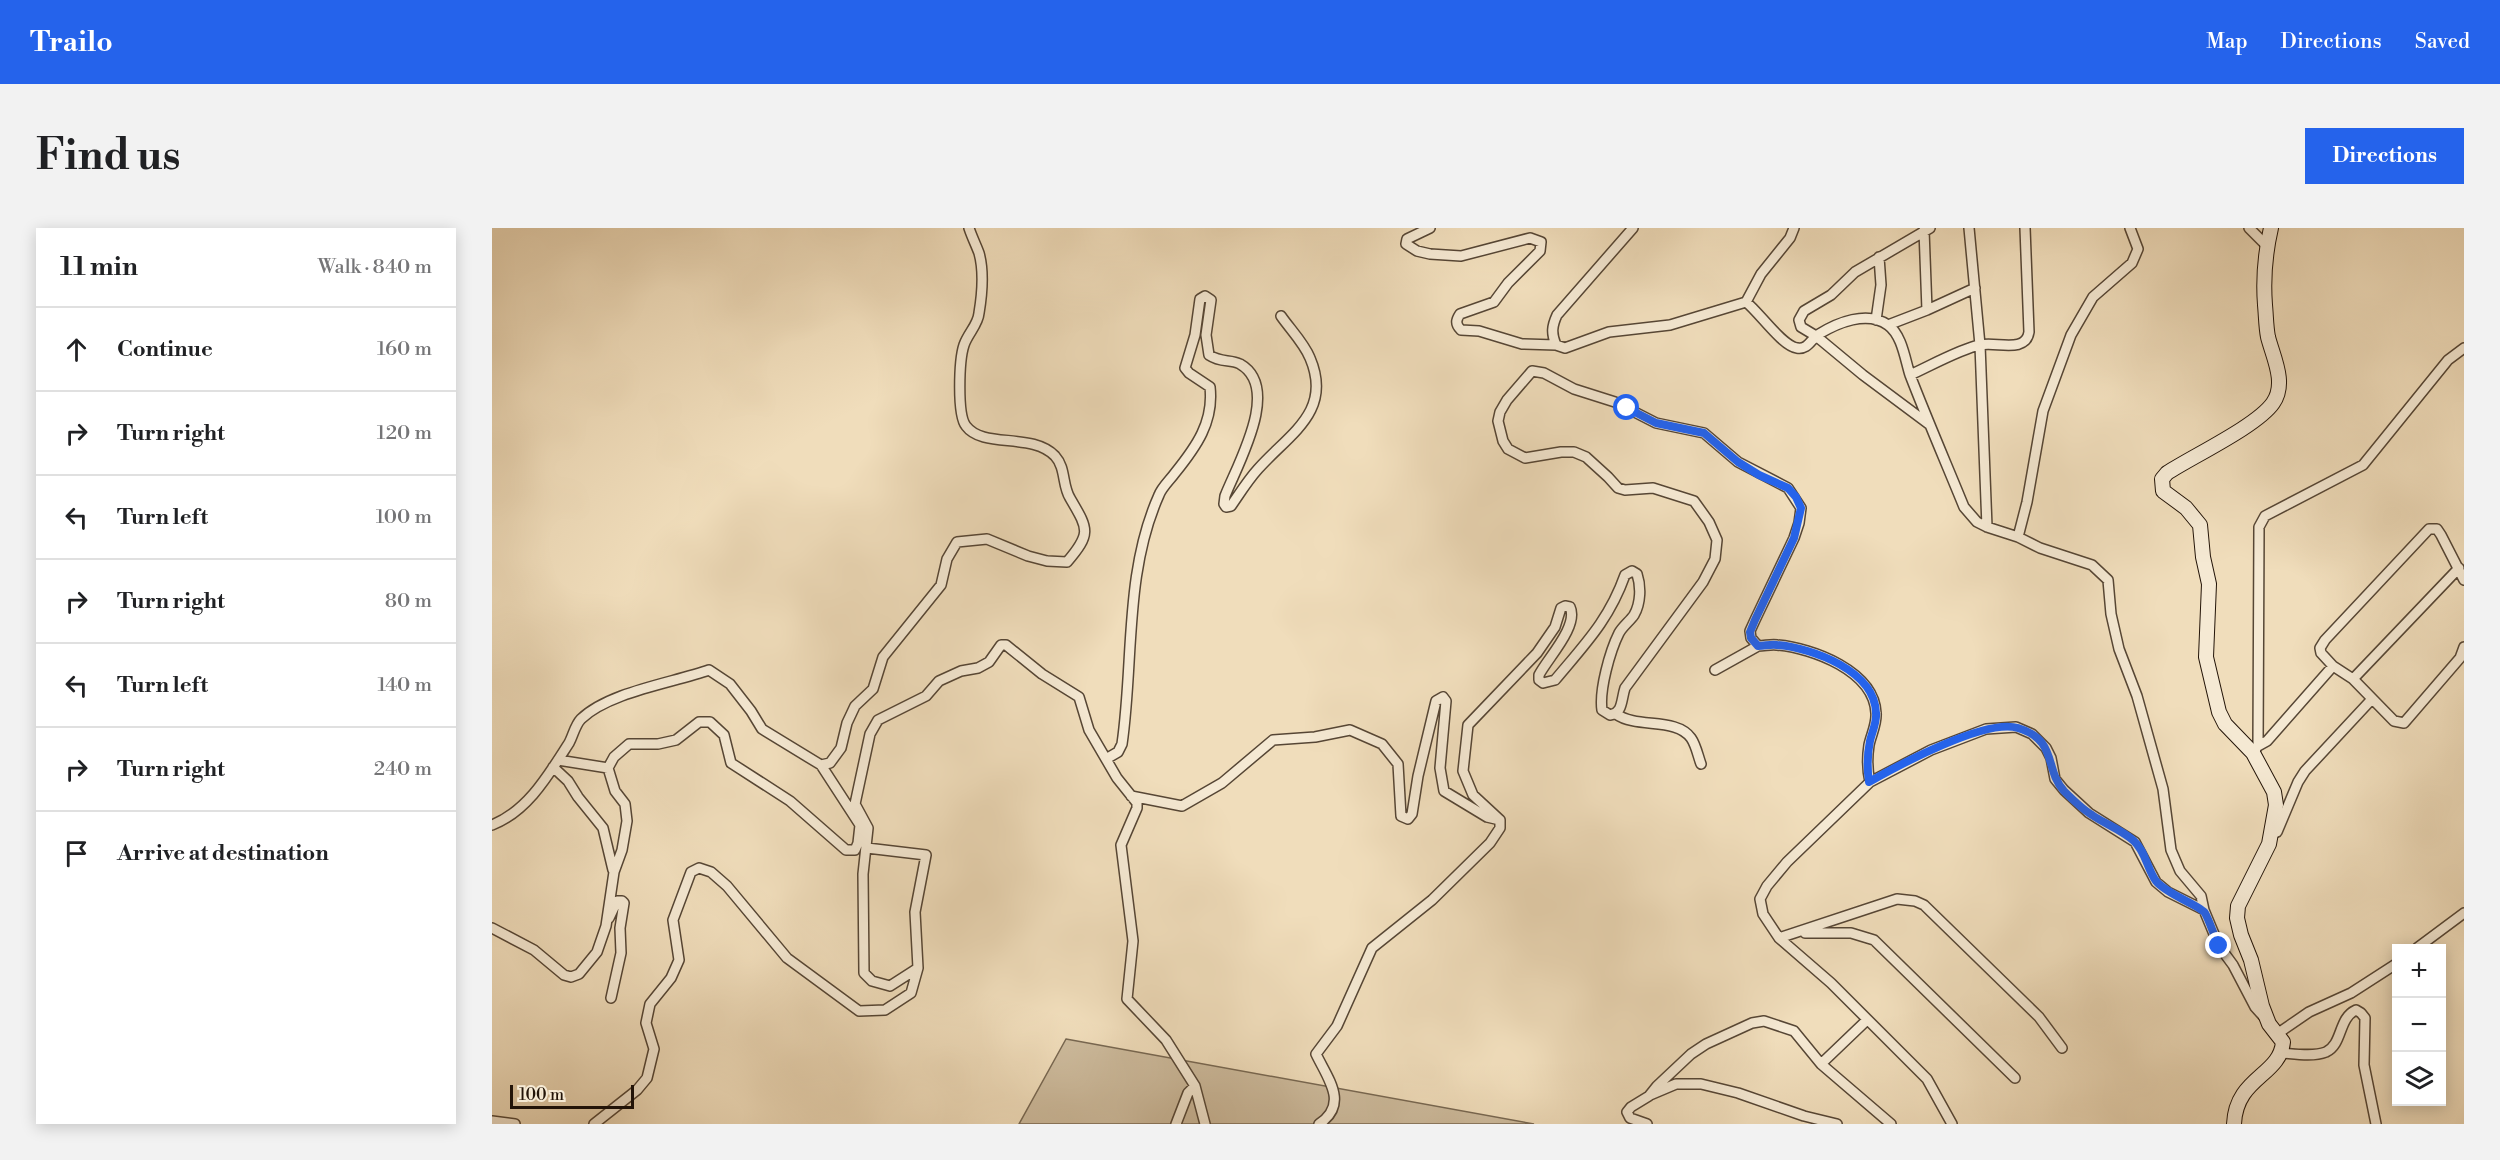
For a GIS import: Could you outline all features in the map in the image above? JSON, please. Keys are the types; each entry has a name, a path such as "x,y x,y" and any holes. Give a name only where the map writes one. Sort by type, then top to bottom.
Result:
{"main road":[{"path":"2234,1124 2242,1094 2257,1077 2276,1063 2282,1053 2283,1042 2273,1029 2262,1006 2251,960 2241,936 2237,918 2238,906 2269,844 2276,805 2274,792 2256,749 2225,724 2219,712 2206,657 2209,584 2200,525 2186,507 2166,495 2161,487 2162,479 2167,473 2233,435 2274,402 2278,390 2279,374 2268,336 2265,305 2265,263 2271,228"}],"street":[{"path":"822,765 830,763 841,748 847,723 855,706 873,689 883,657 941,585 947,559 957,542 987,539 1028,556 1047,561 1067,562 1084,537 1083,518 1068,496 1064,475 1054,455 1020,440 977,434 967,428 962,418 963,347 979,314 981,286 979,253 969,228"},
{"path":"1430,228 1407,239 1406,244 1417,252 1461,256 1530,238 1541,242 1540,251 1508,283 1494,302 1460,314 1456,320 1457,327 1461,330 1479,331 1522,344 1556,345 1565,348 1610,332 1670,325 1746,302 1761,274 1790,238 1794,228"},
{"path":"1556,345 1552,336 1552,326 1557,315 1633,228"},
{"path":"1969,228 1980,345 1987,527"},
{"path":"1910,375 1980,345 2019,345 2029,337 2025,228"},
{"path":"2018,537 2027,502 2043,411 2080,317 2093,297 2132,263 2138,249 2130,228"},
{"path":"2249,228 2267,246"},
{"path":"1927,229 1927,310"},
{"path":"1927,229 1856,272 1831,295 1804,311 1799,320 1801,327 1816,336 1931,426"},
{"path":"1876,320 1881,285 1879,257"},
{"path":"1888,325 1975,288"},
{"path":"1106,759 1118,752 1122,744 1136,574 1148,530 1159,494 1197,445 1207,424 1210,387 1185,368 1195,335 1200,299 1205,296 1211,300 1206,335 1209,355 1217,360 1239,363 1255,383 1259,399 1254,425 1225,496 1226,507 1231,506 1258,469 1298,432 1316,403 1316,378 1310,357 1281,316"},
{"path":"1746,302 1786,342 1796,348 1811,343 1816,336 1846,320 1876,320 1888,325 1898,337 1910,375 1964,507 1977,522 2040,548 2092,565 2108,580 2111,614 2120,649 2137,696 2163,789 2171,850 2180,871 2201,896 2211,930 2233,965 2249,997 2273,1029 2351,993 2392,967"},
{"path":"2256,749 2259,527 2261,521 2265,516 2363,465 2448,360 2464,348"},
{"path":"1319,1124 1330,1117 1335,1094 1316,1054 1337,1026 1372,948 1432,900 1490,843 1500,828 1500,820 1473,795 1463,771 1468,725 1538,653 1555,627 1561,608 1565,606 1570,607 1571,618 1557,648 1539,675 1539,680 1543,683 1555,680 1604,622 1619,593 1625,574 1632,571 1637,574 1639,582 1639,600 1635,614 1620,631 1614,646 1600,698 1602,710 1610,716 1616,714 1621,709 1625,688 1703,582 1715,559 1717,540 1709,522 1694,501 1676,493 1653,488 1625,490 1618,488 1593,462 1574,452 1525,458 1508,449 1503,441 1498,421 1500,412 1507,400 1532,371 1544,373 1574,389 1615,402 1656,423 1704,433 1738,462 1759,475 1788,488 1801,508 1799,522 1794,538 1750,632 1751,638 1758,646"},
{"path":"2464,580 2437,529 2429,529 2320,648 2321,653 2332,666 2353,679 2394,721 2404,723 2460,658 2464,647"},
{"path":"2353,679 2459,568"},
{"path":"1715,670 1758,646 1773,644 1800,650 1845,666 1865,685 1875,703 1876,716 1869,744 1867,766 1869,782"},
{"path":"606,926 614,872 622,850 627,821 625,804 615,791 608,768 614,757 629,744 658,744 676,740 699,722 710,722 724,735 731,763 790,801 846,850 855,850 860,825 852,806 870,734 878,720 926,696 939,681 990,662 1002,645 1006,645 1042,674 1079,697 1089,730 1137,808 1121,845 1133,940 1128,999 1166,1040 1195,1086 1206,1124"},
{"path":"2256,749 2267,741 2332,666"},
{"path":"492,825 507,819 539,788 556,764 580,720 604,704 709,670 730,684 762,729 822,765 868,828 863,874 864,973 873,981 890,986 918,968"},
{"path":"1131,796 1182,806 1222,783 1273,740 1315,737 1350,730 1383,744 1398,764 1401,816 1408,819 1412,814 1418,776 1436,701 1443,697 1446,701 1440,768 1444,791 1487,817 1500,820"},
{"path":"2272,833 2277,832 2305,771 2372,699"},
{"path":"1616,714 1630,722 1658,723 1683,731 1693,741 1701,764"},
{"path":"1952,1124 1927,1079 1830,983 1779,938 1761,909 1760,899 1767,886 1796,853 1869,782 1931,750 1986,729 2016,727 2032,734 2046,748 2051,758 2055,779 2064,790 2089,813 2135,842 2157,882 2168,892 2204,910"},
{"path":"556,764 608,768"},
{"path":"556,764 578,798 603,828 614,872"},
{"path":"594,1124 638,1090 647,1078 654,1049 646,1023 650,1004 671,978 679,960 673,920 691,872 699,868 711,872 727,886 787,958 859,1011 885,1010 911,993 918,968 915,912 926,855 867,848"},
{"path":"1779,938 1897,900 1915,901 1924,905 2039,1017 2062,1048"},
{"path":"492,928 534,950 564,975 571,977 579,974 597,952 617,902 622,901 624,903 620,928 621,952 611,998"},
{"path":"2422,944 2464,913"},
{"path":"1796,933 1851,933 1874,940 2014,1078"},
{"path":"2351,993 2356,1010 2365,1018 2364,1065 2376,1124"},
{"path":"2282,1053 2317,1054 2328,1051 2336,1042 2346,1016 2356,1010"},
{"path":"1821,1064 1867,1020"},
{"path":"1649,1096 1690,1054 1752,1023 1764,1021 1794,1031 1821,1064 1891,1124"},
{"path":"1647,1124 1630,1118 1628,1112 1631,1107 1676,1084 1701,1084 1738,1093 1804,1116 1837,1124"},
{"path":"1176,1124 1188,1093 1195,1086"},
{"path":"492,1121 515,1124"}],"shaded area":[{"path":"1066,1039 1534,1124 1019,1124"}],"route":[{"path":"1627,408 1656,423 1694,429 1712,437 1738,462 1759,475 1788,488 1796,497 1801,508 1794,538 1755,620 1750,632 1751,638 1758,646 1773,644 1785,646 1845,666 1865,685 1875,703 1876,716 1869,744 1867,766 1869,782 1931,750 1986,729 2016,727 2032,734 2046,748 2051,758 2055,779 2064,790 2089,813 2135,842 2157,882 2168,892 2201,911 2204,910 2219,946"}]}
